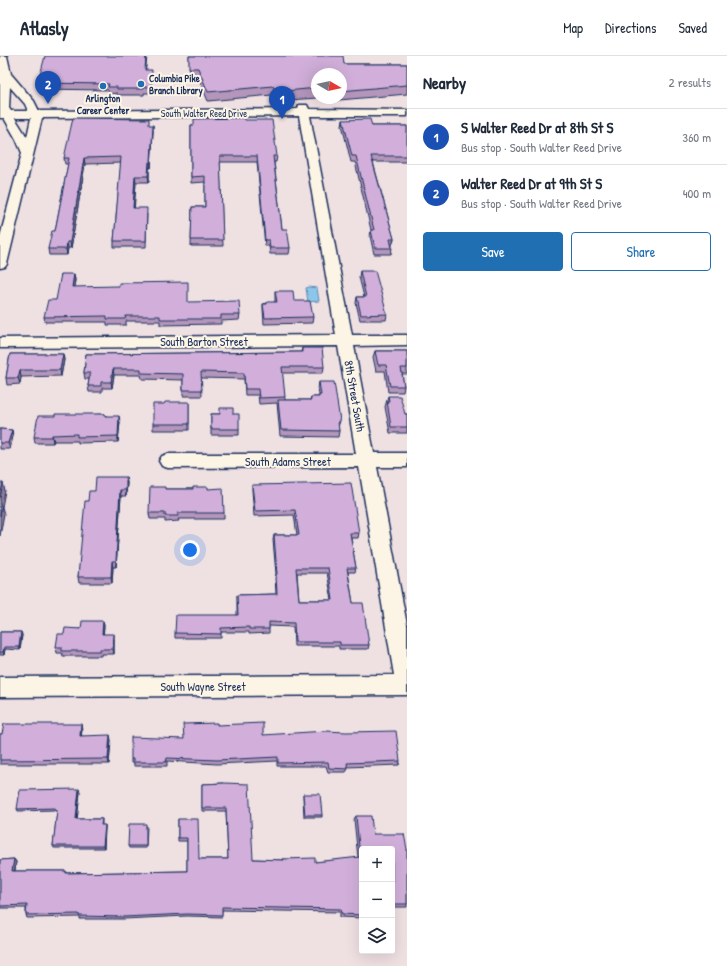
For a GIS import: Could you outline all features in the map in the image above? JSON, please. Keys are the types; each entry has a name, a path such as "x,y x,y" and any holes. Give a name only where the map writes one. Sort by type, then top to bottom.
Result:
{"street":[{"path":"2,56 6,75 2,111 22,138 28,153"},
{"path":"0,264 37,119 33,111 6,75"},
{"name":"South Walter Reed Drive","path":"2,111 303,110 407,108"},
{"name":"South Walter Reed Drive","path":"303,110 407,114"},
{"name":"8th Street South","path":"303,110 407,685"},
{"name":"South Barton Street","path":"0,343 407,340"},
{"name":"South Adams Street","path":"168,461 407,460"},
{"name":"South Wayne Street","path":"0,687 407,685"}],"water":[{"path":"306,288 317,288 319,301 308,302"}],"building":[{"name":"Arlington Career Center","path":"45,56 146,56 145,70 152,70 151,87 144,87 143,89 117,89 117,87 108,87 109,84 38,83"},
{"path":"189,56 343,56 344,64 407,64 407,85 347,90 347,68 311,68 311,89 276,92 273,86 208,92 198,68 189,68"},
{"path":"73,118 149,119 149,125 153,125 151,162 149,162 148,176 135,176 133,208 147,208 146,241 114,241 121,157 84,158 70,242 67,242 66,249 48,249 52,231 55,231 69,158 64,158"},
{"path":"244,118 245,120 272,120 277,156 273,156 282,229 287,229 290,248 270,248 269,240 265,240 257,156 220,156 223,240 191,240 192,207 205,207 205,176 191,177 191,125 194,125 194,119"},
{"path":"370,119 372,126 407,126 407,156 371,156 394,239 390,239 392,248 375,248 371,230 374,230 356,156 352,156 343,120"},
{"path":"360,271 375,271 387,314 361,315 357,297 366,297"},
{"path":"61,274 74,274 72,287 119,286 119,283 188,282 188,302 239,301 240,315 221,315 221,319 160,319 160,316 126,316 125,319 107,319 107,316 44,317 48,300 56,300"},
{"path":"275,291 293,291 294,301 310,301 313,317 265,318 263,304 267,304 267,302 277,302"},
{"path":"302,348 322,348 324,367 282,367 285,397 259,398 258,389 245,389 244,373 201,372 202,390 183,390 183,374 141,373 141,369 113,369 111,382 101,382 101,386 88,386 90,373 84,373 86,354 302,352"},
{"path":"375,351 407,351 407,368 401,368 404,386 390,386 386,365 378,365"},
{"path":"10,354 63,354 60,370 20,370 18,378 6,378"},
{"path":"319,382 334,382 340,421 338,421 339,431 281,430 278,400 311,400 311,397 319,397 319,395 321,395"},
{"path":"388,396 400,396 405,414 407,414 407,427 391,427 387,401 389,401"},
{"path":"165,402 189,402 189,424 153,424 153,404 164,404"},
{"path":"220,408 233,408 233,414 239,414 239,429 211,429 211,414 220,414"},
{"path":"55,414 105,414 105,416 119,416 118,436 77,437 77,434 52,435 52,437 34,437 38,416 55,416"},
{"path":"0,429 12,430 8,443 0,443"},
{"path":"96,477 126,477 126,490 120,490 116,561 112,561 111,577 78,577 85,501 88,501 89,491 95,491"},
{"path":"0,483 3,483 0,497"},
{"path":"351,483 359,533 350,533 356,568 347,568 353,603 363,603 369,645 340,645 340,642 295,642 294,623 269,622 269,629 249,629 249,627 221,628 221,634 175,633 176,615 238,615 237,595 277,594 274,535 299,535 295,510 255,511 252,485","holes":["296,568 328,568 333,600 299,600"]},
{"path":"150,487 165,487 165,489 193,489 193,487 208,487 208,489 223,488 224,513 178,513 178,516 165,516 165,513 149,513"},
{"path":"82,621 103,621 102,634 114,634 113,649 100,649 100,651 62,651 62,647 56,647 58,634 64,634 65,628 81,629"},
{"path":"0,632 21,632 19,647 4,647 3,652 0,652"},
{"path":"217,723 217,725 263,723 263,735 326,731 396,731 400,761 347,763 348,769 329,768 328,762 278,763 278,757 217,760 167,758 166,762 133,762 133,759 131,759 131,737 184,739 183,724"},
{"path":"4,724 81,724 80,736 110,735 108,759 0,760 0,734 2,734"},
{"path":"202,784 249,784 253,859 284,860 283,859 315,858 315,862 359,857 359,915 342,914 341,909 222,907 222,915 187,914 123,917 79,916 79,914 26,915 27,905 0,906 0,860 14,859 12,871 66,871 66,873 187,871 187,838 178,838 178,819 198,819 199,859 228,859 226,808 202,808"},
{"path":"79,789 76,819 102,819 101,825 105,825 103,846 53,846 57,810 55,810 55,808 17,809 20,790"},
{"path":"303,794 320,794 322,815 305,815"},
{"path":"356,816 371,816 373,834 404,834 407,849 407,904 395,904 395,846 359,847"},
{"path":"129,824 146,824 146,846 128,846"}],"place":[{"name":"Columbia Pike Branch Library","path":"141,84"},
{"name":"Arlington Career Center","path":"103,86"},
{"name":"Walter Reed Dr at 9th St S","path":"48,104"},
{"name":"S Walter Reed Dr at 8th St S","path":"282,119"}]}
